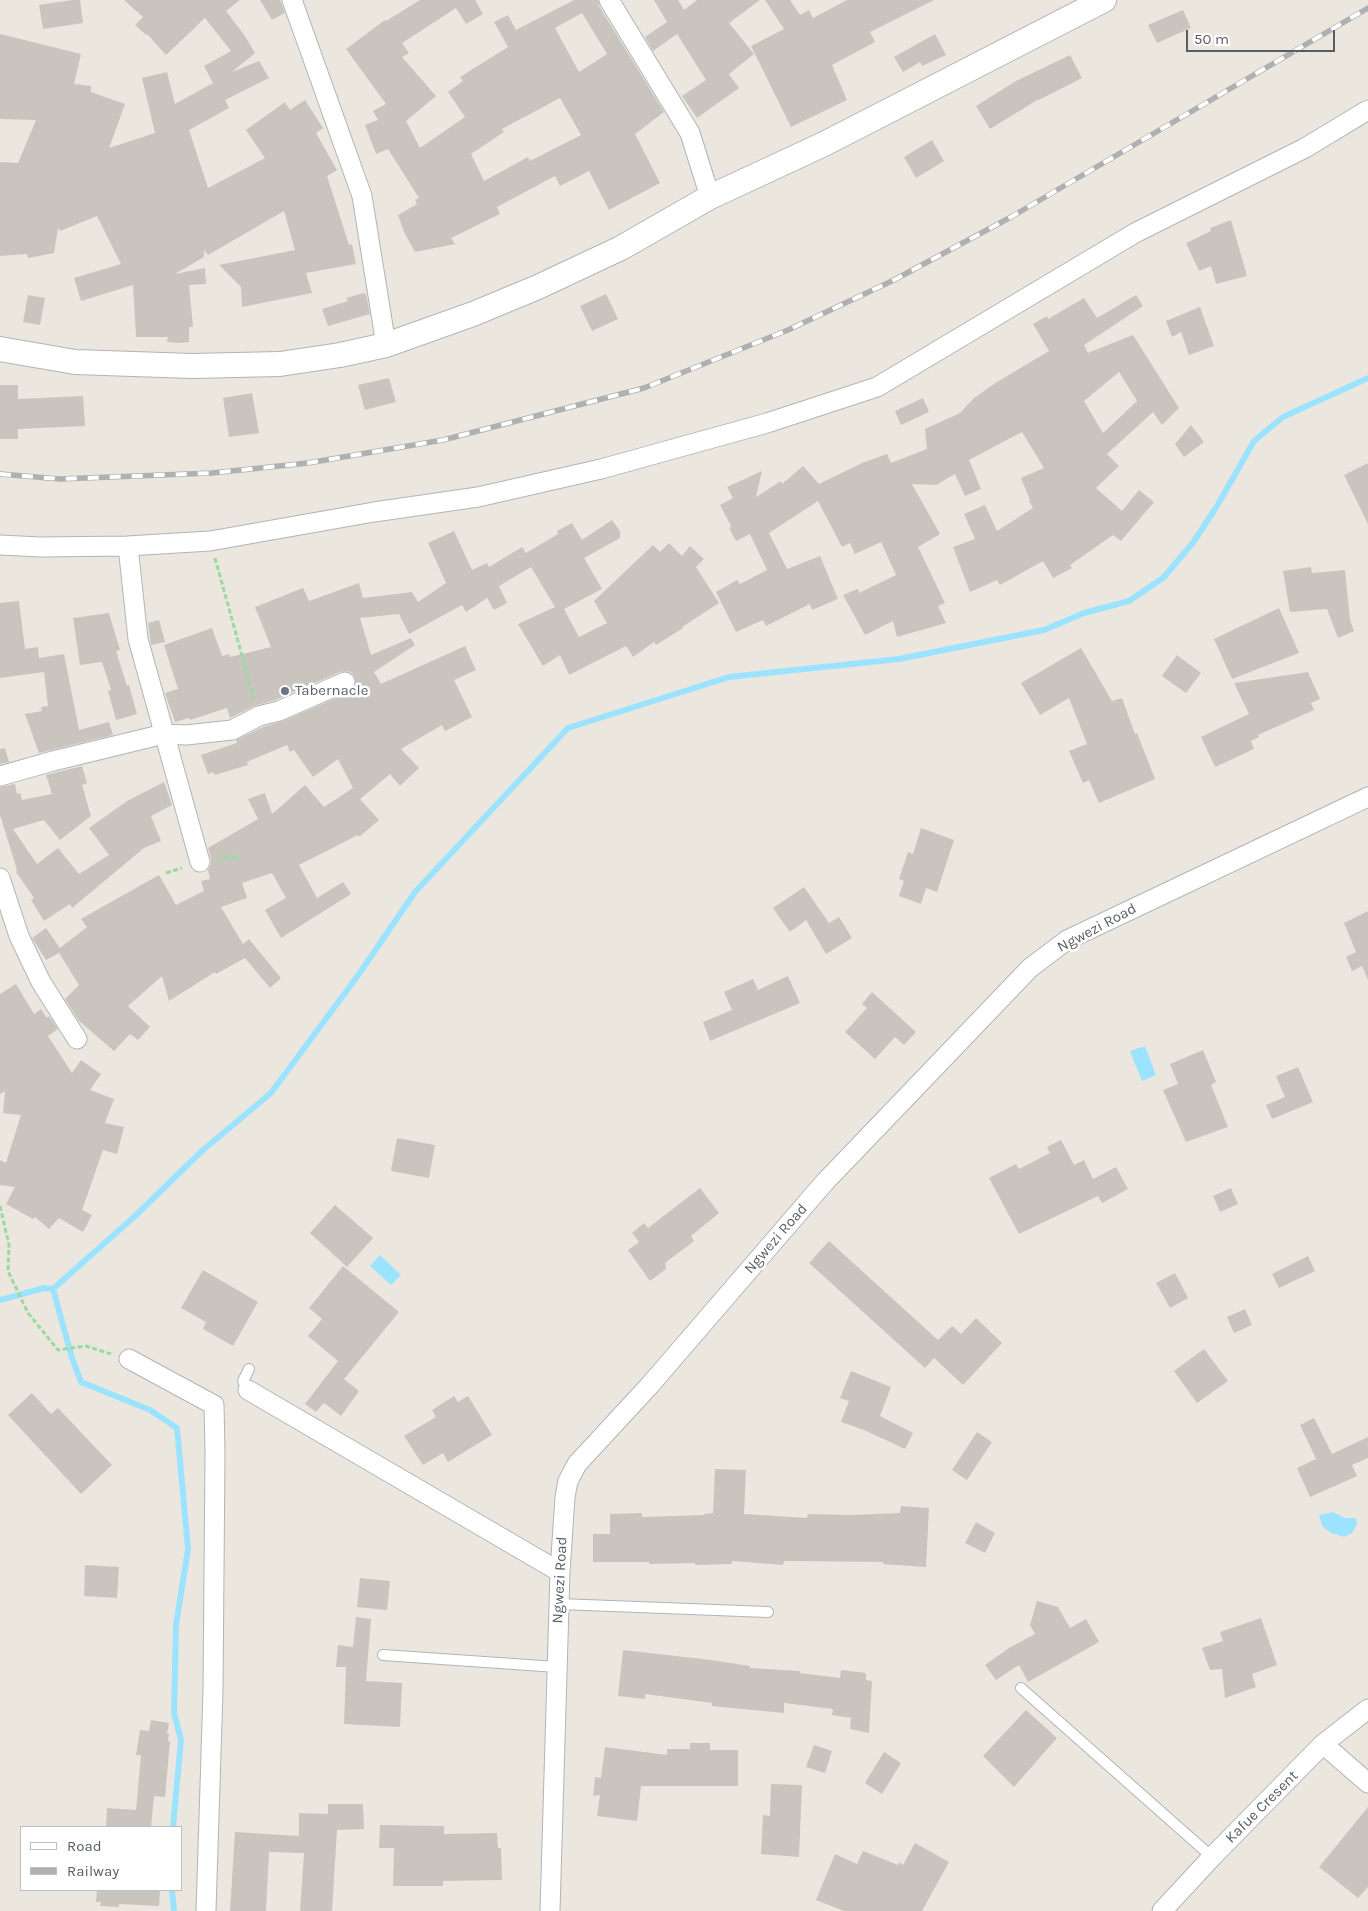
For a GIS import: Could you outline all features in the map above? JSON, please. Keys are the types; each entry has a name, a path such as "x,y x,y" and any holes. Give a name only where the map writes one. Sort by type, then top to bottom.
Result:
{"street":[{"path":"292,0 362,196 386,345"},
{"path":"609,0 690,133 710,197"},
{"path":"0,349 76,362 192,366 280,364 340,356 386,345 473,314 538,287 621,248 710,197 824,144 1104,0"},
{"path":"0,545 40,547 128,546 210,541 374,512 478,497 601,469 767,422 877,388 1135,232 1305,148 1368,110"},
{"path":"128,546 138,639 200,862"},
{"path":"0,776 164,734 186,735 232,730 259,716 279,711 345,682"},
{"name":"Ngwezi Road","path":"550,1911 560,1572 565,1497 568,1481 577,1464 650,1385 824,1183 1030,968 1067,940 1368,797"},
{"path":"0,878 19,936 41,982 77,1039"},
{"path":"129,1359 214,1405 213,1691 206,1911"},
{"path":"248,1390 560,1572"},
{"name":"Kafue Cresent","path":"1162,1911 1323,1744 1368,1709"},
{"path":"1323,1744 1368,1783"}],"lane":[{"path":"248,1390 243,1381 249,1369"},
{"path":"559,1604 768,1612"},
{"path":"383,1655 557,1667"},
{"path":"1021,1688 1212,1857"}],"path":[{"path":"210,541 259,716"},
{"path":"0,1206 9,1244 8,1272 28,1313 58,1350 86,1346 129,1359"}],"water":[{"path":"1145,1046 1156,1075 1142,1081 1130,1051"},
{"path":"380,1255 401,1275 391,1285 370,1266"},
{"path":"1333,1512 1345,1518 1356,1518 1357,1524 1352,1533 1344,1537 1331,1533 1322,1526 1319,1515"}],"building":[{"path":"80,0 83,23 43,29 39,5"},
{"path":"124,0 240,0 226,11 255,53 232,72 259,61 269,78 225,100 229,108 189,130 208,188 265,158 246,130 285,102 290,110 305,100 323,128 316,133 337,170 327,176 349,245 352,244 356,264 306,273 312,293 242,307 241,287 219,265 295,250 284,211 208,255 204,250 204,257 175,274 205,268 206,284 189,285 193,327 189,327 189,342 178,343 167,342 168,337 136,337 133,285 81,301 74,278 121,264 97,216 60,231 58,228 54,253 28,258 27,254 0,256 0,162 18,163 36,120 0,119 0,34 81,54 74,84 91,86 91,92 125,104 109,148 155,133 142,78 167,72 175,104 213,83 204,66 231,51 205,18 166,55 147,34 135,25 143,17"},
{"path":"260,0 280,0 285,13 272,20"},
{"path":"420,0 475,0 483,14 466,24 456,8 402,43 409,53 402,57 436,96 406,121 420,148 465,117 448,92 463,81 460,77 508,47 494,22 508,15 516,30 574,0 598,0 599,6 664,112 635,134 660,183 609,210 589,171 560,186 555,176 497,207 500,214 451,238 455,244 415,252 404,232 398,215 417,204 415,200 419,198 388,149 376,154 365,125 378,120 373,111 386,104 346,49","holes":["582,13 607,54 579,72 555,28","560,98 581,135 530,161 528,157 484,181 471,154 504,132 502,129"]},
{"path":"654,0 678,0 684,10 697,0 760,0 729,23 754,54 729,74 739,88 697,118 682,96 706,80 677,34 653,51 645,37 667,22"},
{"path":"765,0 790,0 800,15 809,10 813,18 847,0 934,0 870,32 875,42 832,65 847,100 791,127 751,46 784,29"},
{"path":"1183,10 1191,28 1157,43 1148,25"},
{"path":"935,34 946,55 922,66 920,62 903,72 894,57"},
{"path":"1070,55 1082,78 1039,99 990,129 976,106 1016,81"},
{"path":"932,140 944,161 916,178 904,157"},
{"path":"1231,220 1247,276 1216,284 1211,266 1199,271 1186,243 1211,231 1210,228"},
{"path":"366,294 370,314 328,326 322,309 348,301 346,298"},
{"path":"606,294 618,319 592,331 580,306"},
{"path":"28,295 45,298 40,325 23,322"},
{"path":"1136,295 1143,306 1084,345 1088,353 1133,335 1179,408 1162,425 1153,412 1107,454 1119,466 1096,488 1122,511 1139,490 1154,502 1121,541 1113,535 1070,565 1072,568 1053,578 1043,561 1000,585 997,580 970,592 953,547 975,539 964,514 985,505 997,531 1033,508 1021,478 1044,468 1022,432 969,460 981,489 965,496 955,474 936,485 912,484 940,534 918,547 945,603 938,606 946,623 897,637 893,621 865,635 843,595 858,589 859,593 896,575 881,542 855,554 850,543 842,547 818,501 769,533 787,569 820,556 838,599 812,610 810,604 766,626 763,620 736,632 716,592 737,580 740,584 767,570 750,534 736,541 729,528 731,526 720,505 733,498 727,487 762,471 756,497 781,481 782,484 803,466 819,484 862,463 887,454 891,463 927,449 925,429 960,413 974,398 1049,351 1033,324 1047,316 1048,319 1084,298 1097,318","holes":["1119,372 1137,401 1103,433 1084,401"]},
{"path":"1200,307 1214,346 1189,355 1181,332 1172,337 1166,321"},
{"path":"389,378 396,402 365,410 358,385"},
{"path":"0,385 18,385 18,399 83,396 85,426 18,429 18,439 0,439"},
{"path":"252,393 259,433 229,437 223,398"},
{"path":"923,398 929,412 901,425 895,411"},
{"path":"1191,425 1204,442 1184,457 1175,444"},
{"path":"1368,463 1368,524 1344,475"},
{"path":"612,520 620,531 620,538 584,558 602,589 564,609 579,637 607,623 594,601 653,545 660,552 669,543 682,556 690,546 704,559 696,567 719,603 656,645 654,642 633,657 626,646 569,675 560,655 543,666 518,624 555,607 531,567 499,586 507,603 494,610 487,598 466,612 462,605 409,634 399,614 360,618 371,655 411,638 415,645 374,672 381,684 465,646 476,670 454,680 472,717 445,731 442,725 401,749 419,768 400,786 390,774 360,799 379,820 359,837 358,835 299,865 317,898 343,882 351,894 281,938 265,910 286,898 272,873 242,883 247,898 221,907 243,944 249,939 281,978 270,988 245,958 216,974 215,972 169,1001 162,976 128,1006 150,1027 138,1040 130,1034 114,1051 79,1021 65,999 79,985 59,953 46,960 32,938 46,928 60,948 87,927 81,919 159,875 176,905 204,891 201,881 210,879 208,870 211,865 211,859 208,848 258,819 248,799 265,793 272,814 305,785 324,807 353,788 338,759 313,777 294,750 290,752 287,745 247,762 248,765 215,775 213,772 208,774 201,755 237,743 236,740 263,727 283,721 350,692 356,684 352,673 347,671 340,672 275,700 254,706 230,718 227,708 190,720 189,718 175,722 165,693 178,689 164,645 212,628 222,656 229,654 230,657 271,647 255,607 303,588 309,601 359,583 363,598 412,592 418,602 446,583 428,543 454,531 472,570 487,563 489,567 522,547 526,553 558,534 557,531 572,523 582,540"},
{"path":"1311,567 1312,573 1345,570 1350,620 1354,631 1338,638 1327,609 1290,612 1283,571"},
{"path":"19,601 25,649 38,647 39,658 64,654 79,730 109,722 113,735 39,753 25,714 42,711 41,707 48,706 44,672 0,678 0,603"},
{"path":"1279,608 1299,653 1232,679 1214,639"},
{"path":"109,613 120,650 116,651 127,686 129,685 137,714 116,720 108,691 111,690 102,662 80,665 73,618"},
{"path":"159,620 165,642 151,645 148,623"},
{"path":"1081,648 1112,701 1122,698 1135,734 1137,733 1155,779 1099,803 1089,780 1083,783 1069,751 1087,744 1069,698 1040,715 1021,683"},
{"path":"1177,655 1201,673 1186,693 1162,676"},
{"path":"1308,672 1320,699 1311,703 1314,710 1258,735 1259,737 1251,741 1254,749 1215,767 1201,737 1249,714 1234,683"},
{"path":"5,748 9,762 0,764 0,749"},
{"path":"82,766 87,783 82,785 91,816 60,840 44,820 13,829 37,864 58,848 79,874 109,855 89,828 127,801 164,782 172,805 151,816 161,841 144,848 72,908 70,904 44,921 31,900 34,898 16,872 17,870 0,815 0,787 15,784 17,794 20,793 22,800 52,794 46,775"},
{"path":"921,828 954,840 937,892 926,888 921,904 899,896 904,881 899,879 908,852 913,854"},
{"path":"804,887 829,923 839,917 852,938 826,954 806,920 790,932 773,908"},
{"path":"1368,911 1368,980 1362,966 1352,971 1346,957 1356,952 1344,923"},
{"path":"788,976 800,1003 710,1041 703,1022 732,1010 724,992 753,979 758,990"},
{"path":"16,984 34,1014 41,1009 47,1018 49,1016 58,1029 48,1036 72,1073 81,1060 101,1074 90,1090 114,1099 105,1123 124,1127 117,1154 103,1150 82,1210 92,1215 83,1232 59,1218 49,1229 35,1217 33,1219 6,1204 15,1187 0,1185 0,1160 6,1163 21,1115 3,1113 5,1091 0,1094 0,994"},
{"path":"872,992 916,1032 904,1045 895,1037 875,1059 845,1032 867,1008 862,1004"},
{"path":"1203,1050 1216,1082 1211,1085 1228,1127 1186,1142 1163,1090 1178,1084 1170,1064"},
{"path":"1298,1067 1313,1102 1272,1119 1266,1105 1285,1097 1276,1076"},
{"path":"397,1138 435,1145 429,1178 391,1171"},
{"path":"1061,1140 1074,1165 1084,1160 1093,1179 1116,1167 1128,1189 1102,1203 1098,1196 1019,1234 989,1178 1016,1164 1019,1169 1050,1153 1047,1147"},
{"path":"700,1188 719,1213 691,1236 694,1241 665,1263 666,1269 650,1281 628,1250 639,1242 632,1233 644,1223 648,1228"},
{"path":"1231,1188 1238,1204 1220,1212 1213,1196"},
{"path":"335,1205 373,1238 347,1267 310,1233"},
{"path":"829,1241 938,1340 952,1326 961,1334 976,1318 1002,1343 963,1385 934,1358 925,1368 809,1263"},
{"path":"1308,1256 1315,1271 1279,1288 1272,1274"},
{"path":"343,1266 399,1312 344,1379 359,1391 341,1416 324,1403 316,1412 305,1404 338,1361 308,1336 322,1319 309,1308"},
{"path":"203,1270 258,1302 233,1346 203,1329 206,1322 181,1308"},
{"path":"1175,1273 1188,1298 1170,1308 1156,1283"},
{"path":"1245,1309 1252,1325 1234,1333 1227,1317"},
{"path":"1204,1349 1228,1381 1197,1403 1174,1371"},
{"path":"851,1371 891,1387 880,1416 913,1433 905,1449 864,1430 841,1422 849,1401 840,1398"},
{"path":"32,1393 51,1414 58,1408 112,1465 81,1494 8,1415"},
{"path":"454,1396 458,1402 468,1396 492,1435 448,1462 443,1453 423,1465 404,1436 436,1417 432,1410"},
{"path":"1314,1418 1332,1454 1368,1437 1368,1458 1352,1465 1357,1476 1310,1497 1297,1468 1316,1459 1300,1425"},
{"path":"977,1432 992,1442 967,1480 952,1470"},
{"path":"715,1469 746,1470 744,1514 807,1518 808,1514 900,1513 901,1506 929,1508 926,1567 883,1564 883,1562 784,1561 783,1565 732,1561 732,1564 695,1565 695,1563 593,1562 593,1534 610,1534 610,1514 642,1513 642,1517 713,1513"},
{"path":"976,1522 995,1533 985,1553 965,1543"},
{"path":"85,1565 119,1567 117,1598 84,1596"},
{"path":"360,1578 390,1581 387,1610 357,1607"},
{"path":"1037,1601 1058,1607 1070,1628 1086,1619 1099,1642 1028,1682 1019,1665 996,1680 985,1665 1009,1648 1035,1634 1030,1625"},
{"path":"356,1617 371,1619 366,1681 402,1683 400,1727 344,1724 346,1667 336,1667 338,1645 353,1647"},
{"path":"1261,1618 1277,1665 1252,1674 1256,1687 1225,1698 1222,1669 1210,1670 1202,1648 1223,1641 1220,1632"},
{"path":"623,1650 711,1660 750,1666 750,1668 800,1671 800,1673 840,1678 841,1670 866,1673 866,1680 872,1681 869,1733 850,1729 851,1718 832,1715 833,1709 784,1703 784,1713 712,1706 712,1703 645,1694 645,1699 618,1696"},
{"path":"1026,1710 1057,1738 1014,1787 983,1756"},
{"path":"151,1720 169,1723 167,1734 169,1734 168,1741 170,1741 165,1797 154,1796 151,1826 106,1826 107,1808 136,1810 141,1755 136,1755 140,1730 149,1731"},
{"path":"690,1743 710,1743 710,1750 738,1750 738,1786 641,1786 637,1821 597,1816 600,1795 593,1796 595,1777 601,1778 605,1747 667,1755 667,1749 690,1749"},
{"path":"814,1745 832,1751 825,1773 806,1767"},
{"path":"884,1752 901,1763 882,1794 865,1783"},
{"path":"771,1784 802,1785 799,1857 761,1854 763,1815 770,1816"},
{"path":"328,1804 363,1804 364,1829 337,1830 332,1911 300,1911 304,1853 269,1852 266,1911 230,1911 235,1832 299,1836 299,1813 328,1814"},
{"path":"1368,1807 1368,1887 1358,1898 1319,1867"},
{"path":"380,1825 444,1826 444,1834 497,1833 498,1848 501,1848 502,1880 443,1881 443,1886 393,1886 394,1848 379,1848"},
{"path":"915,1843 949,1862 922,1911 844,1911 816,1900 835,1854 857,1864 863,1851 898,1865 899,1862 903,1865"},
{"path":"97,1891 160,1891 159,1906 119,1904 119,1907 100,1906 101,1902 96,1902"}],"waterway":[{"path":"0,1300 44,1288 53,1289 135,1216 203,1150 271,1093 359,974 415,892 568,728 729,677 899,659 1044,630 1084,613 1129,601 1163,578 1192,544 1217,506 1254,441 1283,417 1368,378"},
{"path":"53,1289 72,1358 81,1382 150,1410 177,1428 188,1549 176,1625 174,1713 181,1740 173,1826"},
{"path":"172,1891 174,1911"}],"railway":[{"path":"0,474 60,479 212,473 308,463 443,440 644,388 788,330 894,280 1011,217 1368,8"}],"place":[{"name":"Tabernacle","path":"285,691"}]}
